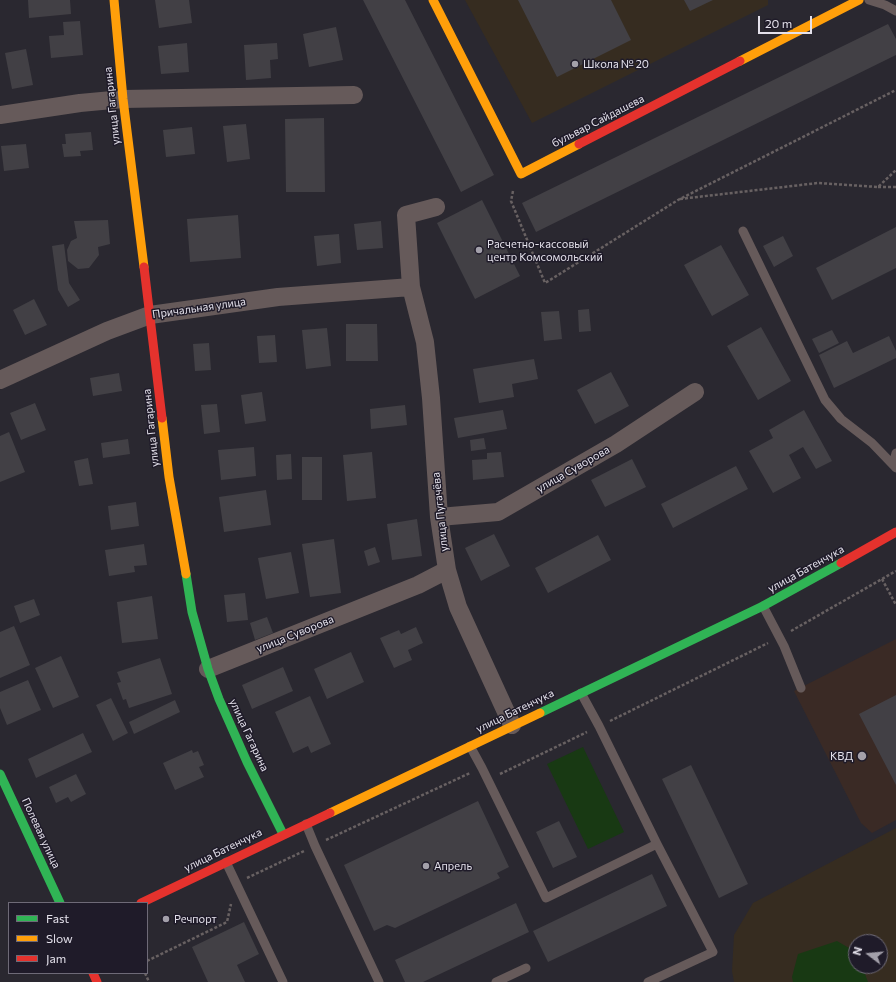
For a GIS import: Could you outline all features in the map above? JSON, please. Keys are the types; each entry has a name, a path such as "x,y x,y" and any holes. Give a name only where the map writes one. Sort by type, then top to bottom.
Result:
{"street":[{"name":"улица Гагарина","path":"114,0 123,99 169,477 192,612 208,669 219,700 283,834"},
{"name":"бульвар Сайдашева","path":"433,0 521,174 859,0"},
{"path":"0,115 80,103 123,99 354,95"},
{"name":"улица Пугачёва","path":"436,207 406,215 411,286 425,342 431,398 439,517 447,570 458,607 512,725"},
{"name":"Причальная улица","path":"0,380 106,331 150,315 278,297 411,286"},
{"name":"улица Суворова","path":"439,517 498,512 616,444 695,392"},
{"name":"улица Батенчука","path":"143,902 763,606 896,532"},
{"name":"улица Суворова","path":"208,669 418,585 447,570"},
{"name":"Полевая улица","path":"1,780 60,902"}],"lane":[{"path":"869,0 885,5 896,11"},
{"path":"743,231 825,400 841,419 872,443 895,466"},
{"path":"895,466 896,453"},
{"path":"763,606 784,646 801,688"},
{"path":"581,693 600,726 713,952 648,982"},
{"path":"470,746 546,898 658,844"},
{"path":"306,824 379,982"},
{"path":"226,862 283,982"},
{"path":"496,982 526,968"}],"path":[{"path":"544,283 678,200 896,90"},
{"path":"878,187 896,170"},
{"path":"678,200 818,183 896,187"},
{"path":"487,780 779,638 896,571"},
{"path":"882,579 896,605"},
{"path":"148,961 227,922 236,883 482,768"}],"shaded area":[{"name":"Школа № 20","path":"465,0 768,0 768,5 532,123"},
{"name":"КВД","path":"896,639 896,820 872,833 861,823 794,691"},
{"path":"896,828 896,982 734,982 732,971 734,935 753,903"}],"green space":[{"path":"583,747 624,832 588,849 547,764"},
{"path":"837,941 848,947 848,974 865,974 868,982 793,982 792,977 798,954"}],"building":[{"path":"28,0 70,0 71,14 29,18"},
{"path":"155,0 189,0 192,23 159,28"},
{"path":"363,0 405,0 494,175 461,192"},
{"path":"518,0 611,0 631,40 557,77"},
{"path":"684,0 713,0 690,11"},
{"path":"80,21 83,55 51,58 49,36 64,35 63,22"},
{"path":"888,24 896,39 896,55 536,232 522,203"},
{"path":"336,27 343,60 309,67 303,34"},
{"path":"187,43 189,72 161,74 158,46"},
{"path":"277,43 278,59 270,60 271,78 246,80 244,45"},
{"path":"26,49 33,85 12,89 5,53"},
{"path":"324,118 325,192 286,192 285,119"},
{"path":"246,124 250,159 227,162 223,126"},
{"path":"192,127 195,154 166,157 163,130"},
{"path":"91,132 93,150 80,151 81,156 64,157 62,144 66,144 65,134"},
{"path":"26,144 29,168 4,171 1,146"},
{"name":"Расчетно-кассовый центр Комсомольский","path":"482,200 520,276 475,299 437,223"},
{"path":"238,215 241,258 190,262 187,219"},
{"path":"108,220 110,244 98,247 99,255 89,268 78,269 68,261 67,250 71,241 77,238 74,221"},
{"path":"381,221 383,248 357,250 354,224"},
{"path":"896,227 896,268 832,300 816,268"},
{"path":"339,234 341,263 317,266 314,236"},
{"path":"783,236 793,256 774,267 763,246"},
{"path":"64,244 69,283 80,300 68,307 58,290 52,246"},
{"path":"721,245 749,295 712,316 684,265"},
{"path":"34,299 47,325 25,335 13,310"},
{"path":"589,309 591,331 579,332 578,310"},
{"path":"559,311 562,339 544,341 541,312"},
{"path":"346,324 377,324 378,361 346,361"},
{"path":"761,327 791,381 758,400 727,346"},
{"path":"327,328 331,366 306,369 302,330"},
{"path":"832,330 839,343 819,353 812,339"},
{"path":"275,335 277,362 259,363 257,336"},
{"path":"889,336 896,351 896,358 834,388 819,355 847,341 853,353"},
{"path":"209,343 211,370 195,371 193,344"},
{"path":"534,359 538,379 512,384 514,397 479,403 473,369"},
{"path":"611,372 629,406 595,424 577,390"},
{"path":"119,373 122,391 93,396 90,378"},
{"path":"262,392 266,421 245,424 241,395"},
{"path":"35,403 46,430 21,440 10,413"},
{"path":"217,404 220,432 204,434 201,405"},
{"path":"405,405 407,425 371,429 370,409"},
{"path":"503,410 507,429 458,438 454,418"},
{"path":"804,410 832,461 816,469 803,447 789,455 801,478 773,493 749,451 773,438 769,430"},
{"path":"9,432 25,472 0,482 0,436"},
{"path":"484,438 486,449 471,451 470,440"},
{"path":"128,439 130,454 103,458 101,443"},
{"path":"254,447 256,476 221,480 218,450"},
{"path":"372,452 376,498 347,501 343,455"},
{"path":"501,452 504,477 473,480 472,460 487,459 487,453"},
{"path":"291,454 292,479 277,480 276,455"},
{"path":"302,457 322,457 322,500 302,500"},
{"path":"88,458 93,484 79,486 74,461"},
{"path":"632,459 646,487 605,507 591,480"},
{"path":"736,466 748,489 673,528 661,504"},
{"path":"266,490 271,525 224,532 219,497"},
{"path":"136,502 139,526 111,530 108,506"},
{"path":"417,519 422,556 392,560 387,524"},
{"path":"494,534 510,566 481,581 465,548"},
{"path":"598,535 611,560 548,593 535,568"},
{"path":"334,539 341,593 310,597 302,544"},
{"path":"144,544 147,565 134,566 135,572 109,576 105,550"},
{"path":"375,547 380,562 368,566 364,551"},
{"path":"291,552 299,593 266,599 258,558"},
{"path":"245,593 248,620 227,622 224,595"},
{"path":"152,596 158,639 122,643 117,602"},
{"path":"34,599 40,615 20,623 14,606"},
{"path":"267,617 273,633 255,640 250,623"},
{"path":"14,626 30,665 0,678 0,632"},
{"path":"416,627 423,643 408,650 412,660 394,668 380,638 399,630 401,634"},
{"path":"351,652 364,682 327,699 314,669"},
{"path":"61,656 79,697 53,708 35,668"},
{"path":"160,658 172,694 129,708 126,699 123,700 117,683 121,682 117,672"},
{"path":"283,667 293,691 252,709 242,685"},
{"path":"28,680 41,710 7,725 0,708 0,692"},
{"path":"896,695 896,785 859,714"},
{"path":"310,696 331,744 311,753 308,746 293,753 275,712"},
{"path":"111,698 128,733 113,741 96,705"},
{"path":"175,700 180,712 134,734 129,722"},
{"path":"83,733 92,752 36,778 28,759"},
{"path":"192,750 193,753 198,751 204,765 199,767 204,777 175,790 163,763"},
{"path":"691,765 748,884 719,898 662,779"},
{"path":"76,774 86,794 71,802 68,797 56,803 49,787"},
{"name":"Апрель","path":"478,801 509,867 497,873 500,878 395,928 387,925 374,931 344,865"},
{"path":"559,821 577,857 553,868 536,832"},
{"path":"652,874 667,906 548,962 533,931"},
{"path":"516,903 529,932 423,982 405,982 395,960"},
{"path":"244,922 259,954 237,965 245,982 208,982 192,947"}],"traffic: fast":[{"path":"540,713 763,606 841,563"},
{"path":"186,574 192,612 208,669 219,699 247,762 283,834"},
{"path":"0,774 60,902"}],"traffic: slow":[{"path":"114,0 123,99 144,267"},
{"path":"433,0 521,174 579,144"},
{"path":"740,61 859,0"},
{"path":"162,418 169,477 186,574"},
{"path":"330,813 540,713"}],"traffic: jam":[{"path":"579,144 740,61"},
{"path":"144,267 162,418"},
{"path":"841,563 896,532"},
{"path":"143,902 330,813"},
{"path":"93,974 97,982"}],"place":[{"name":"Школа № 20","path":"575,64"},
{"name":"Расчетно-кассовый центр Комсомольский","path":"479,250"},
{"name":"КВД","path":"862,756"},
{"name":"Апрель","path":"426,866"},
{"name":"Речпорт","path":"166,919"}]}
